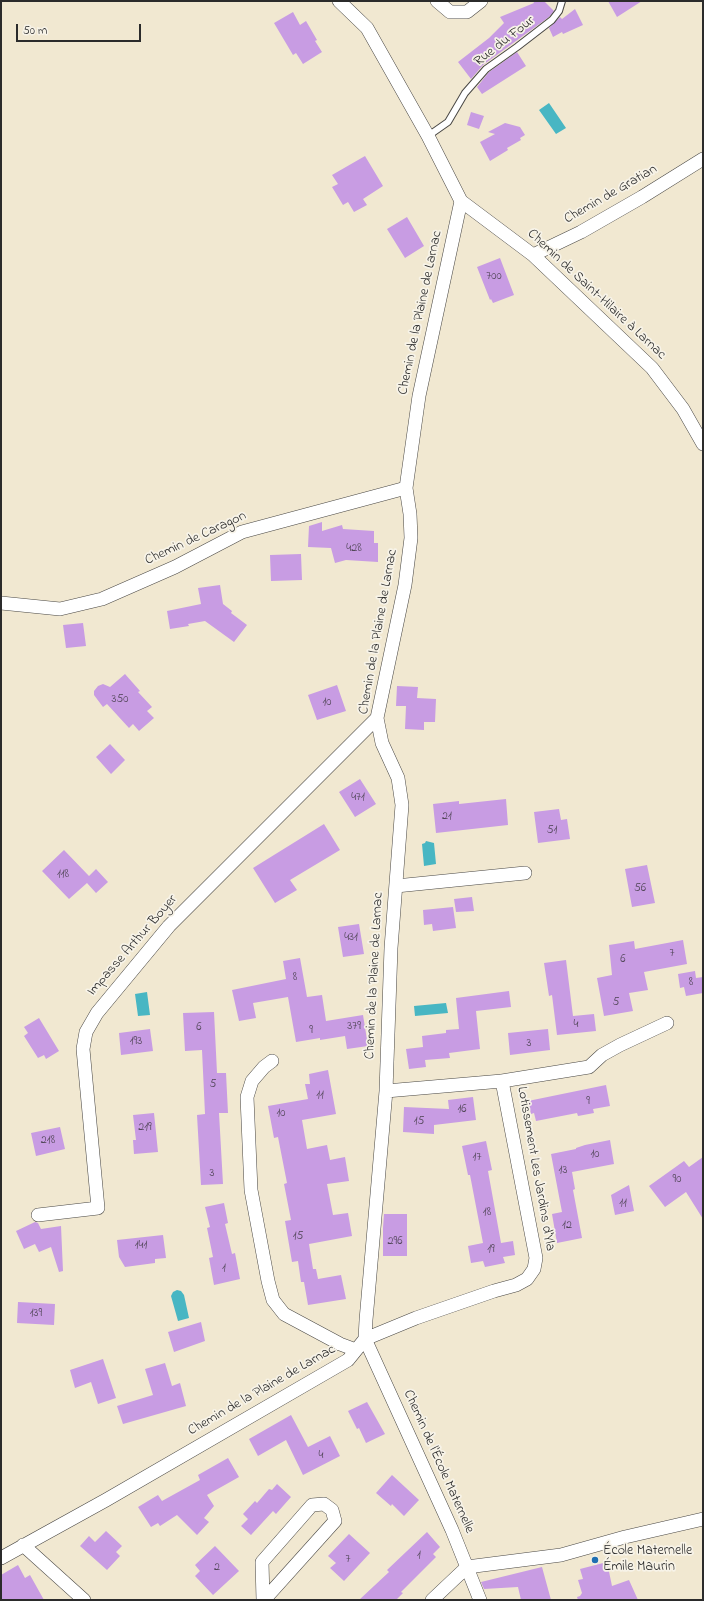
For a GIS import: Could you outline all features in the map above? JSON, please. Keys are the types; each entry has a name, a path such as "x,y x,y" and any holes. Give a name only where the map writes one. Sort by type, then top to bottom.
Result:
{"street":[{"name":"Chemin de Saint-Hilaire à Larnac","path":"339,1 368,28 428,136 461,201 533,255 652,368 683,409 703,444"},
{"path":"437,1 450,12 467,12 481,1"},
{"name":"Chemin de Gratian","path":"533,255 581,232 622,209 703,159"},
{"name":"Chemin de la Plaine de Larnac","path":"1,1558 106,1500 348,1360 365,1339 386,1091 391,948 402,805 398,778 382,743 378,718 407,569 411,538 410,514 406,488 419,396 461,201"},
{"name":"Chemin de Caragon","path":"1,603 60,608 102,599 175,567 242,532 406,488"},
{"name":"Impasse Arthur Boyer","path":"38,1215 98,1208 84,1049 86,1032 97,1013 169,926 378,718"},
{"path":"396,886 525,873"},
{"name":"Lotissement Les Jardins d'Yla","path":"386,1091 502,1081 589,1067 602,1055 620,1044 667,1023"},
{"path":"272,1061 264,1067 252,1081 247,1097 251,1190 273,1300 284,1314 340,1344 356,1350"},
{"name":"Lotissement Les Jardins d'Yla","path":"365,1339 416,1318 516,1285 527,1279 534,1269 536,1258 502,1081"},
{"name":"Chemin de l'École Maternelle","path":"365,1339 452,1530 480,1600"},
{"path":"324,1504 332,1510 335,1521 264,1600 262,1562 312,1505 324,1504"},
{"path":"432,1600 467,1567 561,1555 625,1537 703,1519"},
{"path":"23,1545 84,1600"}],"lane":[{"name":"Rue du Four","path":"428,136 448,122 465,93 486,69 552,20 559,11 562,1"}],"water":[{"path":"549,103 566,128 556,134 539,110"},
{"path":"426,841 434,843 436,864 424,866 422,844"},
{"path":"147,992 150,1015 138,1016 135,994"},
{"path":"446,1003 448,1013 415,1016 414,1006"},
{"path":"177,1290 181,1291 184,1295 189,1318 178,1321 171,1296 173,1292"}],"building":[{"path":"533,1 544,1 554,11 549,17 483,65 471,79 458,62 489,38 504,23 500,17 534,3"},
{"path":"608,1 642,1 617,17"},
{"path":"575,9 583,25 563,34 562,32 553,37 549,28 560,17 562,19"},
{"path":"293,12 300,25 306,21 322,52 303,64 296,53 293,55 274,23"},
{"path":"517,52 526,66 482,94 477,87 489,72"},
{"path":"471,112 484,116 479,129 467,125"},
{"path":"505,123 520,127 525,135 520,138 521,140 507,148 508,150 490,161 480,142 495,134 488,132"},
{"path":"365,156 383,186 363,199 367,205 354,212 348,202 343,205 332,187 338,184 332,175"},
{"path":"407,217 424,246 405,258 387,229"},
{"path":"500,258 514,295 493,303 491,299 490,300 477,267"},
{"path":"322,522 322,531 342,525 343,529 374,531 374,543 378,543 378,562 346,560 335,563 331,548 308,547 309,526"},
{"path":"301,554 302,580 271,581 270,555"},
{"path":"220,585 223,604 232,611 231,613 247,625 234,642 205,621 188,624 189,626 170,629 167,611 201,604 198,588"},
{"path":"83,623 86,646 66,648 63,625"},
{"path":"125,674 140,691 138,692 152,707 147,711 154,718 139,731 133,724 129,728 107,704 103,707 94,695 94,691 98,686 103,684 110,687"},
{"path":"337,685 346,711 317,720 308,695"},
{"path":"397,686 418,687 417,698 436,699 435,722 424,722 424,730 405,729 406,706 396,706"},
{"path":"110,744 125,760 111,774 96,757"},
{"path":"360,779 376,804 355,817 339,792"},
{"path":"506,799 508,825 436,833 433,804 459,801 459,804"},
{"path":"559,809 561,820 567,819 570,839 538,843 534,812"},
{"path":"324,824 340,850 290,880 297,890 275,903 253,868"},
{"path":"64,850 89,876 96,869 108,882 96,893 87,883 69,899 42,871"},
{"path":"647,865 655,903 632,907 625,869"},
{"path":"472,897 474,911 456,912 454,899"},
{"path":"453,907 456,928 433,931 432,924 424,925 423,910"},
{"path":"359,924 364,954 343,957 338,927"},
{"path":"683,940 687,964 644,972 648,990 629,993 633,1011 604,1016 597,978 612,975 609,945 634,941 635,949"},
{"path":"300,958 307,997 322,995 326,1021 363,1015 368,1046 347,1049 345,1036 296,1042 288,997 253,1003 256,1018 239,1021 232,990 286,979 283,961"},
{"path":"566,960 573,1016 594,1014 596,1031 557,1035 552,995 549,996 544,963"},
{"path":"695,971 696,978 703,977 703,993 686,996 684,987 680,988 678,974"},
{"path":"509,991 511,1007 476,1011 480,1049 449,1053 450,1058 425,1060 426,1067 409,1069 406,1049 423,1047 422,1036 446,1033 446,1030 459,1029 456,998"},
{"path":"214,1012 217,1073 226,1073 228,1113 219,1113 223,1184 201,1185 197,1115 205,1114 202,1050 185,1051 183,1013"},
{"path":"39,1018 59,1051 46,1059 44,1055 38,1058 24,1036 28,1033 24,1027"},
{"path":"150,1029 153,1051 121,1055 119,1033"},
{"path":"548,1029 550,1050 510,1055 508,1033"},
{"path":"328,1070 336,1114 302,1120 307,1149 327,1145 330,1160 345,1157 349,1181 327,1184 333,1215 348,1213 352,1236 309,1244 313,1269 316,1269 318,1279 341,1275 346,1299 308,1305 304,1282 301,1282 298,1261 292,1262 285,1221 291,1220 284,1184 287,1183 278,1137 274,1138 268,1106 308,1099 305,1084 310,1084 309,1074"},
{"path":"606,1085 610,1106 593,1109 594,1113 578,1116 577,1113 536,1121 534,1113 531,1114 528,1101"},
{"path":"473,1097 476,1120 434,1125 434,1134 403,1132 404,1107 449,1109 448,1100"},
{"path":"154,1113 158,1152 134,1154 133,1140 136,1140 133,1115"},
{"path":"60,1127 65,1149 36,1156 31,1133"},
{"path":"610,1140 614,1164 572,1172 575,1189 573,1190 582,1238 557,1243 552,1214 562,1212 551,1154"},
{"path":"486,1141 492,1170 488,1171 501,1243 513,1241 515,1255 503,1257 505,1263 485,1267 483,1261 471,1263 468,1246 483,1243 470,1175 468,1175 462,1146"},
{"path":"703,1157 703,1219 686,1192 665,1207 649,1186 684,1161 689,1167"},
{"path":"629,1185 634,1211 615,1215 611,1195"},
{"path":"224,1203 228,1223 225,1224 232,1254 235,1253 240,1279 214,1285 209,1258 213,1257 207,1228 210,1227 205,1207"},
{"path":"384,1214 407,1214 407,1256 383,1256"},
{"path":"35,1222 38,1223 41,1229 61,1226 63,1271 59,1272 51,1247 39,1252 35,1244 24,1249 16,1231"},
{"path":"163,1235 166,1258 155,1259 155,1263 125,1267 119,1257 117,1240"},
{"path":"18,1302 55,1304 54,1325 17,1323"},
{"path":"201,1322 205,1341 174,1352 168,1332"},
{"path":"103,1359 116,1398 98,1404 91,1382 75,1388 70,1370"},
{"path":"165,1363 172,1386 180,1383 186,1406 123,1424 117,1406 153,1395 145,1369"},
{"path":"367,1402 385,1434 366,1443 359,1428 357,1429 348,1411"},
{"path":"291,1415 308,1447 330,1436 340,1456 303,1475 286,1440 258,1456 249,1439"},
{"path":"228,1458 239,1477 207,1495 214,1506 204,1518 209,1522 197,1535 177,1515 160,1526 158,1523 151,1527 138,1507 158,1495 162,1501 200,1480 198,1475"},
{"path":"392,1475 419,1500 404,1516 392,1504 391,1506 376,1493"},
{"path":"277,1484 291,1497 276,1514 273,1511 251,1535 241,1526 248,1519 243,1514 255,1501 257,1503 269,1489 272,1490"},
{"path":"106,1531 122,1546 116,1552 120,1556 107,1570 80,1546 89,1536 95,1542"},
{"path":"427,1532 440,1547 433,1554 436,1557 401,1592 403,1593 396,1600 359,1600 389,1572 387,1570"},
{"path":"349,1534 370,1553 344,1581 330,1568 336,1563 328,1556"},
{"path":"215,1546 239,1571 213,1595 195,1576 200,1571 195,1565"},
{"path":"607,1562 612,1586 629,1580 638,1600 578,1600 577,1597 582,1593 578,1580 583,1579 580,1569"},
{"path":"18,1565 25,1578 30,1575 44,1600 1,1600 1,1575"},
{"path":"542,1567 551,1600 521,1600 518,1587 484,1589 481,1582"}],"place":[{"name":"École Maternelle Émile Maurin","path":"595,1560"}]}
